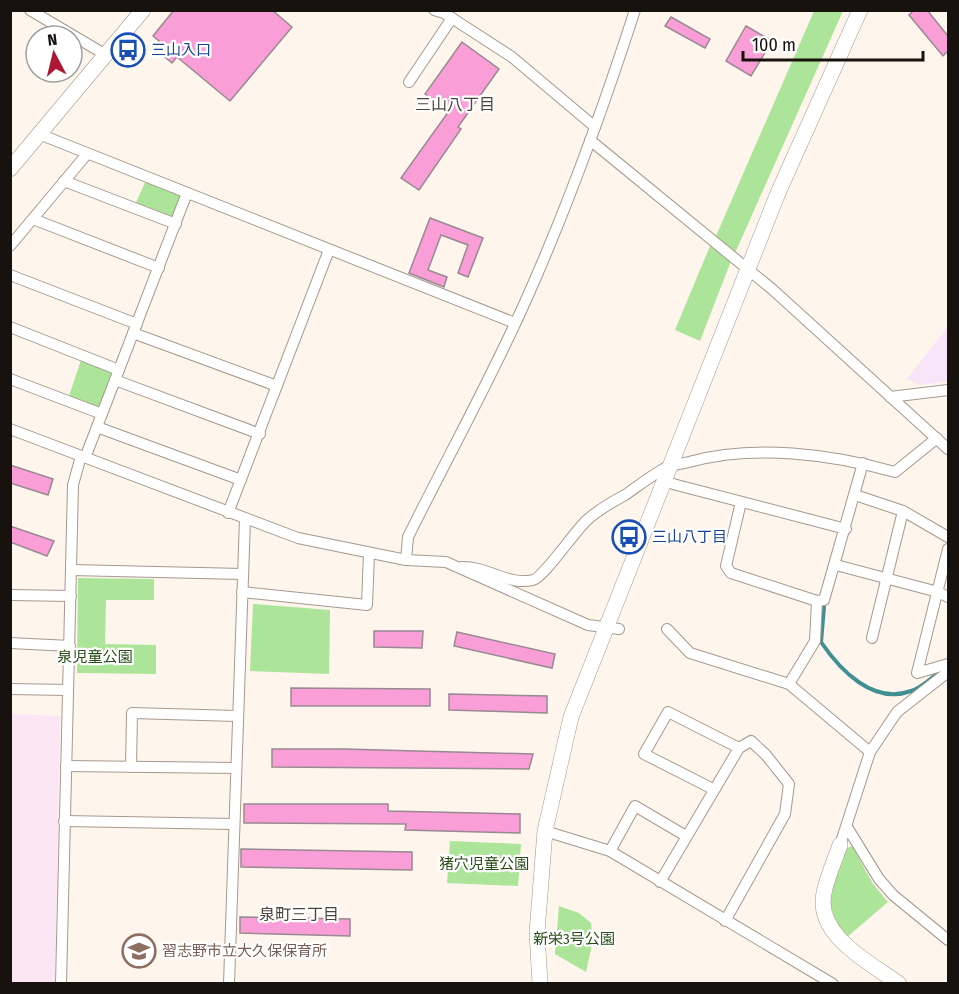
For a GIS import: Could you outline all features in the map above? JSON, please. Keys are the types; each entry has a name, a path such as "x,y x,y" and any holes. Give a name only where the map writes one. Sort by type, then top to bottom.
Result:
{"street":[{"path":"30,10 106,55"},
{"path":"10,169 143,10"},
{"path":"434,10 452,18 512,57 595,127"},
{"path":"406,560 408,537 515,322 551,240 595,127 635,10"},
{"path":"540,984 537,932 545,831 571,717 613,627 668,466 747,268 860,10"},
{"path":"409,82 452,18"},
{"path":"39,134 515,322"},
{"path":"590,140 819,330 890,398 948,449"},
{"path":"10,246 87,154"},
{"path":"64,181 176,224"},
{"path":"61,984 73,485 187,193"},
{"path":"33,219 159,268"},
{"path":"228,513 329,250"},
{"path":"10,274 135,329 277,386"},
{"path":"10,327 117,375 260,434"},
{"path":"10,379 102,414"},
{"path":"890,398 948,390"},
{"path":"97,427 241,480"},
{"path":"10,429 298,538 406,560 446,562 588,625 613,627"},
{"path":"458,567 476,567 508,578 535,580 544,573 569,538 589,518 668,466 711,456 743,452 798,455 862,463 896,472 938,438"},
{"path":"741,502 726,566 731,573 817,601 824,600 846,529 862,463"},
{"path":"674,484 846,529"},
{"path":"855,495 903,512 948,537"},
{"path":"872,638 903,512"},
{"path":"229,984 245,519"},
{"path":"948,549 917,673 948,664"},
{"path":"242,592 367,606 369,553"},
{"path":"836,565 938,592 948,597"},
{"path":"71,570 243,574"},
{"path":"10,595 71,596"},
{"path":"789,684 814,641 817,601"},
{"path":"667,629 690,653 789,684 870,752"},
{"path":"10,643 70,646"},
{"path":"899,984 844,944 828,921 824,893 870,752 897,712 948,672"},
{"path":"10,689 68,690"},
{"path":"713,789 644,754 668,712 739,748"},
{"path":"131,766 132,713 237,716"},
{"path":"660,882 739,748 751,741 766,755 789,784 784,814 724,921"},
{"path":"66,765 236,768"},
{"path":"610,851 635,806 686,836"},
{"path":"64,821 234,824"},
{"path":"847,827 879,879 893,895 948,940"},
{"path":"545,831 610,851 833,984"}],"shaded area":[{"path":"948,326 948,381 920,385 907,379"},
{"path":"11,714 60,716 55,983 11,983"}],"green space":[{"path":"814,11 843,11 735,253 716,236"},
{"path":"146,180 180,193 183,199 171,220 135,205"},
{"path":"710,246 731,261 700,341 675,330"},
{"path":"82,357 112,369 115,375 102,407 97,410 68,399"},
{"name":"泉児童公園","path":"78,578 154,579 154,600 106,600 105,644 156,645 156,674 77,673"},
{"path":"253,604 330,610 329,674 250,671"},
{"name":"猪穴児童公園","path":"450,841 521,844 518,886 447,883"},
{"path":"852,846 873,884 888,902 847,937 833,914 830,895 843,850"},
{"name":"新栄3号公園","path":"559,906 579,913 591,923 593,940 586,972 555,954"}],"building":[{"path":"174,10 272,10 292,27 230,101 177,57 172,63 154,48 159,41 153,36"},
{"path":"914,10 927,10 948,36 948,51 943,56 909,15"},
{"path":"671,17 710,39 705,48 665,26"},
{"path":"746,26 772,41 751,76 726,61"},
{"path":"462,42 499,69 458,127 461,129 419,190 401,178 449,111 425,94"},
{"path":"430,218 483,238 468,277 458,273 468,245 441,235 428,270 447,277 444,287 409,273"},
{"path":"10,465 53,479 48,495 10,483"},
{"path":"10,526 54,541 47,556 10,542"},
{"path":"374,631 423,631 422,648 374,647"},
{"path":"457,632 555,654 552,668 454,646"},
{"path":"291,688 430,689 430,706 291,706"},
{"path":"449,694 547,696 547,713 449,710"},
{"path":"272,749 533,754 529,769 272,767"},
{"path":"244,804 388,804 388,811 520,814 520,833 405,830 406,824 244,823"},
{"path":"241,849 412,852 412,870 241,867"},
{"path":"240,917 350,919 350,936 240,933"}],"waterway":[{"path":"824,607 821,642 848,674 871,689 897,694 911,691 942,670"}],"place":[{"name":"三山入口","path":"128,50"},
{"name":"三山八丁目","path":"629,537"},
{"name":"習志野市立大久保保育所","path":"139,951"}],"district":[{"name":"三山八丁目","path":"455,104"},
{"name":"泉町三丁目","path":"299,914"}]}
